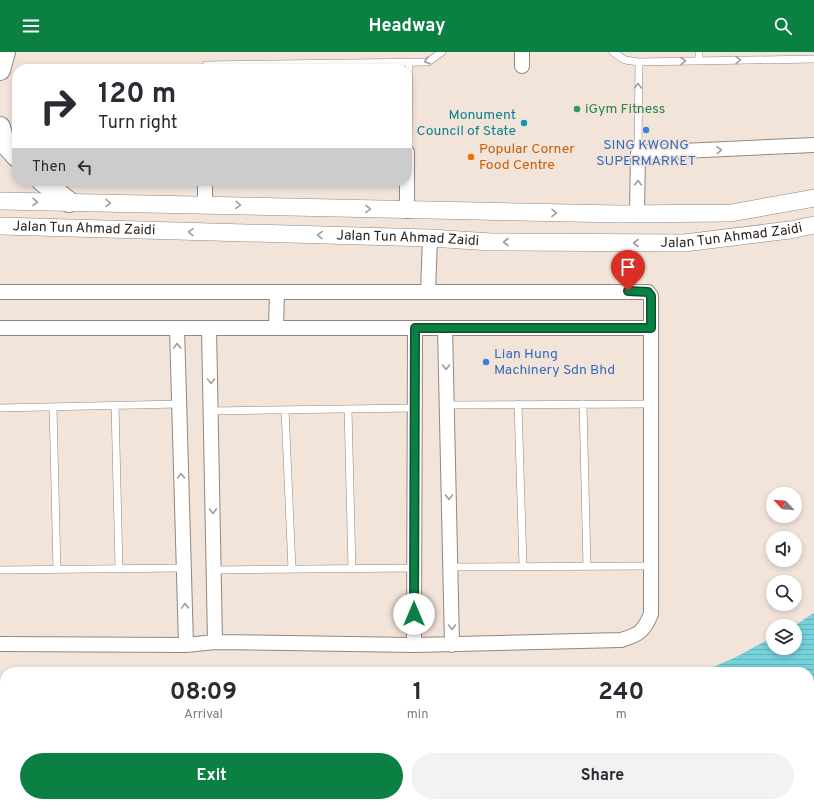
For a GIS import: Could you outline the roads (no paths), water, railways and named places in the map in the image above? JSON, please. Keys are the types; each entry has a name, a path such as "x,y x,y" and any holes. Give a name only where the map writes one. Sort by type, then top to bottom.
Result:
{"main road":[{"path":"0,70 5,52"},
{"path":"0,127 4,143 12,152"},
{"path":"48,186 69,202"}],"street":[{"path":"637,214 638,153 814,145"},
{"path":"205,186 205,204"},
{"path":"407,186 407,211"},
{"name":"Jalan Tun Ahmad Zaidi","path":"0,201 205,204 407,211 637,214 731,213 786,205 814,198"},
{"name":"Jalan Tun Ahmad Zaidi","path":"0,226 430,238 491,242 684,243 814,225"},
{"path":"428,292 430,238"},
{"path":"0,292 643,291 648,292 651,296 651,614 645,627 635,636 621,640 452,645 215,642 186,645 0,644"},
{"path":"276,292 276,328"},
{"path":"0,328 651,328"},
{"path":"177,328 186,645"},
{"path":"210,328 215,642"},
{"path":"414,645 415,328"},
{"path":"445,328 452,645"}],"lane":[{"path":"409,64 428,62 442,52"},
{"path":"613,52 625,60 639,62 814,59"},
{"path":"699,52 699,61"},
{"path":"638,153 639,62"},
{"path":"0,408 179,404"},
{"path":"518,404 523,566"},
{"path":"583,404 587,566"},
{"path":"447,405 651,404"},
{"path":"115,405 119,568"},
{"path":"53,407 57,569"},
{"path":"211,411 415,408"},
{"path":"348,409 352,568"},
{"path":"285,410 292,569"},
{"path":"450,567 651,566"},
{"path":"0,570 184,568"},
{"path":"214,570 414,568"}],"water":[{"path":"814,613 814,667 713,667 766,641 766,655 802,655 802,621"}],"place":[{"name":"iGym Fitness","path":"577,109"},
{"name":"Monument Council of State","path":"524,123"},
{"name":"SING KWONG SUPERMARKET","path":"646,130"},
{"name":"Popular Corner Food Centre","path":"471,157"},
{"name":"Lian Hung Machinery Sdn Bhd","path":"486,362"}]}
